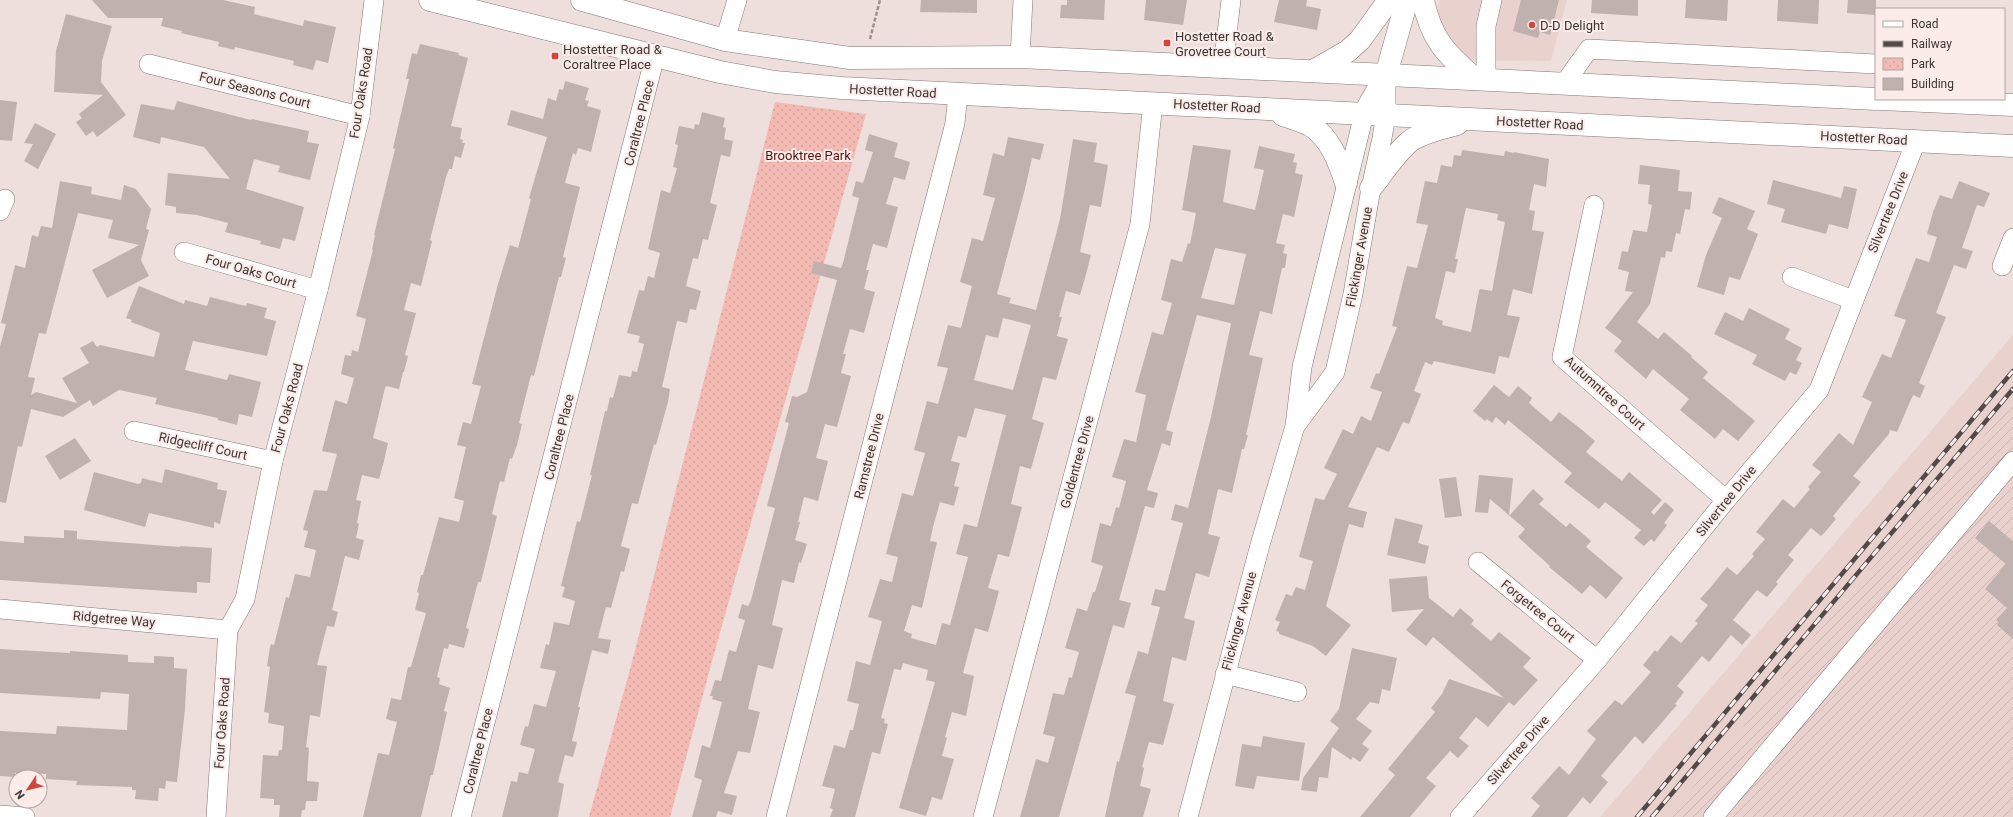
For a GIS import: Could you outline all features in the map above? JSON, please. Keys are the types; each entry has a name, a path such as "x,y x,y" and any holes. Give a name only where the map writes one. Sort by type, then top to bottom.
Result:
{"main road":[{"name":"Hostetter Road","path":"430,0 720,72 775,82 842,88 958,94 1916,140 2013,146"},
{"path":"582,0 725,40 850,58 1020,57 1875,99"},
{"path":"1312,71 1348,51 1360,40 1389,0"},
{"name":"Flickinger Avenue","path":"1364,114 1386,75 1406,0"},
{"path":"1423,0 1432,31 1448,56 1480,79"},
{"path":"1932,100 1983,101 2013,105"},
{"path":"1269,109 1310,126 1328,142 1339,164 1346,183"},
{"path":"1371,188 1394,158 1410,141 1429,132 1474,119"}],"street":[{"name":"Four Oaks Road","path":"216,817 228,630 245,599 273,461 318,290 360,116 374,0"},
{"path":"725,40 737,0"},
{"path":"1020,57 1023,0"},
{"path":"1223,68 1231,0"},
{"path":"1480,79 1487,56 1486,26 1492,0"},
{"path":"1564,84 1589,49 1875,64"},
{"name":"Coraltree Place","path":"461,817 655,56"},
{"name":"Four Seasons Court","path":"149,64 360,116"},
{"name":"Flickinger Avenue","path":"1295,426 1335,372 1353,294 1371,188 1386,115 1386,75"},
{"name":"Ramstree Drive","path":"776,817 953,130 958,94"},
{"name":"Goldentree Drive","path":"983,817 1140,224 1153,103"},
{"name":"Flickinger Avenue","path":"1188,817 1260,544 1295,426 1302,367 1364,114"},
{"name":"Silvertree Drive","path":"1460,817 1597,660 1726,500 1819,390 1916,140"},
{"name":"Autumntree Court","path":"1594,205 1562,357 1726,500"},
{"path":"2002,266 2013,238"},
{"name":"Four Oaks Court","path":"184,252 318,290"},
{"path":"1792,277 1853,300"},
{"name":"Ridgecliff Court","path":"134,432 273,461"},
{"path":"1713,817 2013,461"},
{"name":"Forgetree Court","path":"1478,562 1597,660"},
{"name":"Ridgetree Way","path":"0,609 228,630"},
{"path":"1225,674 1297,692"},
{"path":"0,815 25,817"}],"path":[{"path":"867,58 871,32 880,0"}],"shaded area":[{"path":"1440,0 1567,0 1551,61 1468,60 1436,19"},
{"path":"2013,335 2013,402 1779,677 1782,680 1668,817 1600,817"},
{"path":"2013,402 2013,817 1668,817 1782,680 1779,677"}],"green space":[{"name":"Brooktree Park","path":"775,102 866,114 714,654 670,817 589,817 632,662"}],"building":[{"path":"92,0 223,0 255,7 254,14 303,26 304,20 336,27 328,63 316,60 313,70 293,65 294,61 235,47 234,50 218,46 219,42 181,33 182,31 161,26 163,18 108,18"},
{"path":"921,0 977,0 977,13 920,12"},
{"path":"1067,0 1105,0 1104,20 1060,18 1061,5 1067,5"},
{"path":"1146,0 1187,0 1183,25 1144,20"},
{"path":"1279,0 1307,0 1306,6 1321,9 1317,30 1274,22"},
{"path":"1521,0 1559,0 1550,35 1540,32 1538,38 1513,31"},
{"path":"1592,0 1638,0 1638,16 1591,13"},
{"path":"1686,0 1728,0 1727,21 1685,18"},
{"path":"1778,0 1819,0 1818,24 1777,21"},
{"path":"1848,0 1876,0 1875,15 1847,13"},
{"path":"66,14 112,26 102,61 101,82 126,115 97,137 93,131 86,136 76,122 82,118 79,114 103,95 54,92 56,51"},
{"path":"420,44 459,53 458,55 468,58 451,126 462,128 460,139 463,140 462,143 465,143 461,158 455,156 452,169 449,169 446,177 430,240 432,241 421,286 411,283 404,310 416,313 405,355 408,356 399,389 386,386 385,388 373,438 388,443 384,461 379,479 362,475 356,500 361,501 356,538 364,540 359,560 345,556 332,610 338,612 334,627 327,626 317,665 327,666 320,717 310,715 306,747 309,748 307,781 319,782 317,801 306,801 305,810 302,810 301,817 279,817 280,805 274,805 274,799 260,798 263,755 278,756 279,750 282,750 284,726 268,723 269,713 264,712 270,667 267,666 270,647 271,644 274,645 286,597 289,598 295,574 310,577 316,550 304,547 308,531 303,530 314,490 327,491 337,454 322,451 335,400 347,404 354,378 341,374 345,355 351,356 352,350 358,352 366,319 356,316 373,250 374,235 395,149 393,148 409,79 406,79 412,53 417,54"},
{"path":"565,81 589,88 585,100 589,101 587,106 601,110 591,152 578,148 576,155 573,153 565,183 580,187 563,257 566,258 561,277 559,277 534,376 531,375 519,423 522,424 517,445 512,459 510,458 504,482 500,481 492,514 497,516 481,582 478,582 466,628 469,629 464,648 449,644 448,649 444,648 437,677 440,678 439,684 450,688 444,711 447,712 433,775 431,775 421,817 363,817 378,753 389,755 397,722 386,719 391,698 401,700 408,667 411,667 426,613 415,610 419,593 417,592 439,517 459,522 464,501 454,498 466,447 457,445 463,422 471,424 481,386 472,384 498,284 510,245 518,248 531,199 529,198 547,137 507,125 511,110 543,119 548,98 556,101 559,89 563,90"},
{"path":"0,100 17,102 12,141 0,140"},
{"path":"177,101 251,120 309,131 307,142 319,144 310,180 278,172 280,166 254,159 246,189 304,207 295,241 283,238 280,249 260,244 261,241 225,232 228,223 197,215 176,213 176,207 165,205 168,173 230,179 204,147 161,137 160,144 133,137 141,104 174,110"},
{"path":"702,112 725,118 723,127 726,128 724,139 733,141 730,157 721,155 710,203 717,205 708,240 703,239 698,259 693,258 686,286 701,291 696,310 690,309 687,323 677,321 662,387 670,389 668,402 656,445 654,444 638,504 632,503 621,546 630,549 624,572 621,571 611,608 606,607 598,638 611,640 608,654 592,650 578,707 580,707 572,741 577,742 573,757 565,755 558,782 564,784 558,817 502,817 511,781 517,782 519,772 528,774 535,749 520,745 525,726 528,727 534,704 546,707 556,671 540,668 546,644 549,645 554,622 569,625 575,601 562,597 565,587 561,586 577,521 580,522 592,475 590,475 605,411 607,411 610,397 613,398 619,375 631,377 632,371 637,372 644,344 638,342 640,336 627,333 639,290 644,291 648,276 654,278 660,253 648,249 661,190 670,193 677,168 673,167 678,145 675,144 679,126 694,129 695,124 699,125"},
{"path":"35,123 56,134 38,169 24,161 33,144 24,143"},
{"path":"869,134 898,143 894,157 910,162 905,180 894,177 886,204 898,207 887,248 873,244 866,270 869,270 864,289 875,292 864,333 850,329 843,354 846,354 841,373 851,376 837,427 825,424 816,458 828,461 818,501 804,497 798,522 800,522 795,540 807,544 801,563 799,562 794,583 782,580 772,625 783,628 773,669 758,665 748,709 760,712 750,753 738,751 724,793 737,796 732,815 718,811 716,817 692,817 702,780 694,777 702,745 710,748 722,702 712,699 713,696 710,696 715,680 721,681 729,650 736,652 745,620 738,618 742,604 748,606 751,600 775,508 767,506 789,423 785,422 792,396 797,397 807,392 837,280 811,273 814,261 841,268 859,198 852,196 856,181 863,183 873,152 865,150"},
{"path":"1008,137 1044,144 1040,160 1032,158 997,294 1011,298 1009,303 1036,310 1060,219 1073,139 1097,143 1094,162 1108,165 1101,207 1090,205 1080,252 1091,255 1085,278 1080,295 1066,291 1059,317 1062,317 1057,336 1068,339 1056,380 1043,377 1032,419 1044,423 1031,469 1020,466 1011,504 1022,507 1009,557 998,554 988,588 999,591 988,632 975,628 963,673 974,676 966,716 952,712 945,737 947,738 942,756 954,759 942,800 932,797 926,816 899,808 935,682 926,680 928,670 903,663 901,670 894,669 881,718 885,719 884,723 888,724 880,754 872,752 855,817 830,817 833,809 830,808 835,789 822,786 834,745 845,748 850,730 853,730 859,704 847,701 856,661 870,665 882,621 868,617 880,579 892,582 898,557 886,554 891,534 902,493 913,496 925,453 914,450 927,401 938,404 948,368 937,366 948,325 961,328 972,286 960,282 972,238 983,241 995,198 983,195 993,153 1004,156","holes":["1003,318 1031,325 1013,390 974,380 986,335 998,338","975,408 1006,415 977,527 964,524 956,554 968,557 950,625 942,623 936,645 911,638 912,634 904,631 912,605 922,608 937,542 930,541 933,527 940,502 954,506 959,487 954,486 960,463 951,461 958,436 966,438"]},
{"path":"1193,145 1231,150 1223,202 1255,210 1264,170 1254,168 1259,146 1295,154 1293,162 1297,163 1295,173 1303,175 1294,217 1283,214 1276,243 1285,245 1283,253 1287,254 1285,268 1282,268 1272,314 1260,311 1249,355 1263,358 1246,435 1248,435 1244,449 1242,449 1232,493 1218,489 1208,534 1220,537 1209,577 1196,573 1184,618 1195,621 1186,661 1172,657 1163,701 1174,704 1163,745 1149,742 1142,767 1144,768 1140,786 1151,789 1143,817 1105,817 1117,761 1119,762 1136,696 1125,693 1138,651 1148,654 1160,607 1151,605 1155,589 1165,591 1183,523 1171,520 1175,504 1188,508 1211,417 1231,324 1197,315 1166,430 1173,432 1170,446 1162,443 1147,490 1158,493 1154,508 1145,506 1119,600 1131,603 1124,628 1113,625 1059,817 1020,817 1036,759 1048,763 1055,737 1043,734 1053,693 1064,695 1069,677 1072,678 1079,652 1065,648 1077,608 1087,611 1103,566 1091,562 1100,523 1111,526 1116,507 1119,508 1126,481 1112,477 1124,439 1136,442 1146,395 1135,392 1152,332 1163,335 1172,303 1161,300 1171,259 1182,262 1188,243 1190,244 1196,213 1182,210","holes":["1215,248 1246,254 1234,305 1201,298"]},
{"path":"1462,150 1504,156 1505,151 1549,159 1546,187 1534,184 1529,210 1535,211 1532,230 1544,232 1532,294 1513,289 1507,315 1520,317 1509,358 1499,356 1495,374 1434,361 1432,365 1425,362 1414,391 1421,394 1409,424 1403,422 1389,452 1377,447 1348,507 1367,512 1363,528 1349,524 1326,606 1351,625 1326,656 1313,646 1279,634 1279,632 1276,631 1280,622 1275,620 1286,594 1292,596 1296,587 1305,590 1313,561 1299,557 1315,498 1324,500 1337,474 1324,468 1343,429 1353,434 1361,416 1371,421 1382,392 1370,388 1376,373 1379,374 1397,327 1392,326 1407,266 1417,268 1428,225 1416,223 1425,181 1437,183 1441,165 1452,167 1454,155 1461,156","holes":["1466,208 1498,214 1497,220 1505,222 1492,291 1480,289 1471,332 1442,325 1443,321 1435,318 1446,271 1455,273 1458,259 1455,259"]},
{"path":"1640,165 1680,170 1678,191 1692,192 1690,210 1685,209 1680,234 1676,233 1672,252 1666,251 1665,258 1661,257 1650,304 1637,322 1658,339 1664,332 1708,372 1703,378 1755,421 1738,441 1723,429 1715,439 1680,410 1689,399 1653,369 1646,379 1614,351 1622,341 1605,328 1633,292 1625,291 1629,272 1618,269 1622,251 1628,252 1633,230 1647,232 1652,205 1648,204 1650,185 1638,184"},
{"path":"1773,180 1841,198 1844,186 1857,189 1848,229 1829,224 1826,234 1781,222 1785,209 1767,204"},
{"path":"60,181 92,187 91,194 121,200 124,185 136,189 151,209 146,229 149,230 141,260 149,276 107,298 92,270 139,245 108,238 113,220 78,213 46,334 39,333 28,377 35,378 31,395 36,392 77,403 62,378 89,363 80,348 93,341 97,347 100,345 154,357 160,333 131,322 132,320 126,318 139,286 184,304 185,300 207,306 210,297 246,306 247,303 267,308 264,318 276,321 267,356 193,341 185,370 227,380 229,374 261,382 252,417 239,414 237,425 218,420 218,418 155,404 157,398 119,390 93,406 90,400 63,417 31,409 22,447 18,446 6,503 0,502 0,347 6,324 1,323 15,265 25,268 32,235 38,237 41,226 52,228"},
{"path":"1959,181 1990,193 1984,207 1977,205 1962,248 1973,251 1966,269 1954,265 1936,313 1946,317 1919,383 1925,386 1920,398 1913,395 1897,432 1890,430 1889,434 1853,476 1861,482 1833,516 1836,519 1821,536 1811,528 1788,555 1794,560 1776,582 1778,584 1767,597 1757,590 1733,620 1751,635 1742,645 1731,635 1709,662 1702,656 1677,686 1684,692 1675,704 1677,705 1643,744 1635,736 1601,776 1608,782 1590,804 1583,797 1567,817 1531,817 1540,806 1531,798 1559,766 1569,775 1596,739 1587,731 1615,700 1622,705 1651,672 1643,665 1655,650 1657,652 1671,635 1681,643 1698,623 1695,621 1708,605 1700,599 1727,567 1737,575 1754,556 1752,554 1765,539 1756,532 1783,499 1794,508 1810,489 1808,487 1821,472 1812,465 1839,433 1853,445 1872,402 1862,397 1882,354 1891,358 1906,320 1894,316 1916,258 1929,262 1937,237 1927,234 1933,212 1940,195 1952,199"},
{"path":"1719,197 1755,211 1747,229 1758,234 1740,280 1729,277 1724,295 1697,287 1706,255 1722,218 1712,213"},
{"path":"1749,308 1790,329 1785,339 1802,348 1796,360 1802,363 1796,375 1790,372 1785,381 1752,364 1757,355 1714,334 1725,312 1743,321"},
{"path":"1494,385 1509,397 1518,386 1532,398 1529,403 1551,422 1559,412 1581,429 1595,441 1586,452 1622,481 1629,472 1662,500 1651,512 1654,515 1665,502 1674,510 1664,523 1667,525 1654,542 1651,539 1644,546 1634,538 1641,530 1605,502 1599,509 1564,482 1572,473 1508,420 1505,425 1496,417 1492,423 1487,419 1485,421 1473,411"},
{"path":"75,438 91,461 60,480 45,456"},
{"path":"165,469 218,483 217,489 227,491 220,524 214,522 214,528 149,513 145,527 84,510 94,472 138,484 141,483 142,478 162,483"},
{"path":"1479,475 1513,478 1509,515 1490,499 1488,513 1475,512"},
{"path":"1456,477 1462,516 1445,518 1439,479"},
{"path":"1533,489 1544,499 1539,504 1566,527 1570,523 1591,541 1586,547 1623,578 1606,599 1590,585 1582,594 1549,567 1550,566 1518,537 1525,529 1509,516"},
{"path":"1395,518 1423,525 1418,543 1429,546 1425,564 1387,555"},
{"path":"1989,521 2013,541 2013,639 1997,625 1999,622 1996,620 2007,608 1985,589 2006,564 1975,538"},
{"path":"64,530 77,531 77,539 212,548 210,583 197,582 197,593 0,580 0,541 24,543 24,536 64,538"},
{"path":"1427,576 1429,598 1453,617 1460,608 1474,620 1471,624 1491,641 1499,632 1531,658 1523,667 1538,680 1514,706 1509,702 1488,727 1476,717 1459,738 1469,746 1458,758 1450,751 1426,778 1436,786 1410,817 1360,817 1395,775 1388,769 1435,712 1431,708 1442,694 1449,679 1504,698 1433,637 1426,646 1406,630 1424,609 1392,612 1389,579"},
{"path":"1352,648 1397,658 1390,691 1382,689 1379,704 1370,702 1356,719 1372,731 1362,744 1369,749 1360,762 1353,757 1351,760 1332,747 1328,778 1319,777 1317,792 1301,790 1303,778 1339,728 1330,721 1339,709"},
{"path":"0,649 70,653 70,651 128,655 128,662 154,663 154,656 174,657 174,668 187,669 185,709 177,782 166,781 165,789 159,788 158,801 135,799 136,790 132,790 132,787 76,785 77,781 48,779 48,769 8,769 8,777 0,776 0,731 56,734 57,726 127,730 129,694 101,692 100,699 0,693"},
{"path":"1263,736 1305,743 1299,781 1257,776 1254,789 1235,786 1242,744 1261,747"}],"railway":[{"path":"1637,817 2013,371"},
{"path":"1652,817 2013,389"}],"place":[{"name":"D-D Delight","path":"1532,25"},
{"name":"Hostetter Road & Grovetree Court","path":"1167,43"},
{"name":"Hostetter Road & Coraltree Place","path":"555,56"}]}
